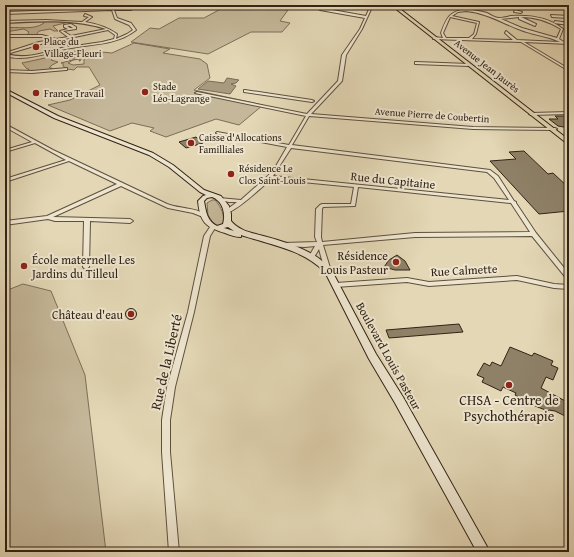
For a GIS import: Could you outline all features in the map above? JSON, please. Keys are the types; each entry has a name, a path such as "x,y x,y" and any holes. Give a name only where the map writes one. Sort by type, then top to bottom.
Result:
{"main road":[{"name":"Avenue Jean Jaurès","path":"394,5 569,143"},
{"name":"Avenue Jean Jaurès","path":"436,38 485,76"},
{"path":"5,90 56,117 151,154 171,166 191,183 206,193 221,199 227,212 228,222 226,225 215,228"},
{"name":"Avenue Jean Jaurès","path":"553,129 569,140"},
{"path":"191,183 201,195 207,224 237,235 282,245"},
{"path":"202,200 207,196 213,195"},
{"name":"Boulevard Louis Pasteur","path":"228,222 234,229 282,245 311,258 328,271 372,356 399,400 484,552"}],"street":[{"path":"5,13 37,10 126,10 136,9 145,5"},
{"path":"312,5 320,9 366,17"},
{"path":"227,212 244,200 270,177 291,146 308,115 340,81 344,56 372,5"},
{"path":"564,5 569,10"},
{"path":"445,38 442,33 449,16 461,9 483,11 520,28 558,39 564,43"},
{"path":"50,21 60,10"},
{"path":"5,54 26,57 115,39 129,33 135,28 130,24 116,18 113,10"},
{"path":"515,11 528,12"},
{"path":"517,17 521,12"},
{"path":"82,23 91,17 85,15"},
{"path":"449,16 478,23 475,34 470,39"},
{"path":"466,19 471,16"},
{"path":"552,16 569,17"},
{"path":"517,17 535,25"},
{"path":"500,18 539,18 569,24"},
{"path":"5,22 50,21 82,23 109,29 116,34 115,39"},
{"path":"553,22 563,30 558,39"},
{"path":"70,29 61,31 71,37"},
{"path":"5,54 40,43 109,29"},
{"path":"506,32 516,41"},
{"path":"5,36 42,36 60,40 64,42 67,48"},
{"path":"436,38 569,44"},
{"path":"522,42 569,70"},
{"path":"416,63 469,65"},
{"path":"5,71 32,72 66,69"},
{"path":"245,92 312,101"},
{"name":"Avenue Pierre de Coubertin","path":"197,93 308,115 473,128 553,129"},
{"path":"534,114 569,113"},
{"path":"5,124 8,129 121,184 179,210 194,211 204,215"},
{"path":"218,133 291,146 493,173 514,202 534,234 569,278"},
{"path":"5,151 35,142"},
{"path":"5,181 69,160"},
{"name":"Rue du Capitaine","path":"270,177 514,202"},
{"path":"5,223 48,217 121,184"},
{"path":"311,258 319,243 320,208 353,205 356,186"},
{"path":"221,199 232,202 244,200"},
{"path":"179,210 196,206 202,200"},
{"path":"48,217 55,220 130,222"},
{"path":"86,267 87,220"},
{"name":"Rue de la Liberté","path":"174,552 166,452 166,420 171,387 207,236 215,228"},
{"path":"282,245 415,235 534,234"},
{"path":"319,243 322,247 328,271"},
{"name":"Rue Calmette","path":"336,285 407,280 429,284 517,278 554,286 569,286"}],"shaded area":[{"path":"228,5 256,5 288,10 280,21 290,23 282,32 251,32 208,54 131,42 150,28 159,29 179,18 204,18"},
{"path":"43,21 69,22 53,26 58,31 50,29 39,31 36,35 27,35 29,32 24,29 5,32 5,28 30,28 44,23"},
{"name":"Stade Léo-Lagrange","path":"134,43 170,49 163,53 200,59 207,64 210,78 194,90 263,105 239,125 216,119 166,137 150,131 154,128 132,123 110,131 48,105 70,100 100,85 89,67 77,67 74,70 67,69 63,66 63,63 61,63 80,58 82,58 80,61 80,59 73,60 68,63 73,65 84,64 84,58 82,57 90,55 90,53 76,54 72,57 79,57 69,59 70,56 62,54 80,50 112,53"},
{"path":"54,56 51,60 58,62 49,68 52,68 51,70 28,71 29,69 27,69 22,63"},
{"path":"227,78 239,80 236,83 231,84 236,86 230,94 198,89 208,81 224,83"},
{"path":"215,200 222,212 222,225 215,226 208,215 207,203"},
{"path":"23,284 51,291 85,375 106,552 5,552 5,291"}],"building":[{"path":"555,116 564,116 569,120 569,128 558,126 549,119 558,119"},
{"name":"Caisse d'Allocations Familliales","path":"196,137 203,143 186,148 179,142"},
{"path":"524,151 548,174 553,173 569,188 569,211 539,214 490,161 516,159 509,152"},
{"name":"Résidence Louis Pasteur","path":"397,255 405,261 410,270 395,270 384,267 389,260"},
{"name":"Château d'eau","path":"129,309 133,309 135,310 135,318 129,319 126,316 126,312"},
{"path":"459,324 463,332 389,338 386,330"},
{"name":"CHSA - Centre de Psychothérapie","path":"510,347 532,356 534,353 553,361 551,365 558,368 553,380 546,377 541,388 569,403 569,418 555,411 548,411 535,406 515,395 516,393 503,387 501,391 482,382 484,378 477,375 484,363 490,366 492,362 501,366"}],"place":[{"name":"Place du Village-Fleuri","path":"36,47"},
{"name":"Stade Léo-Lagrange","path":"145,92"},
{"name":"France Travail","path":"36,93"},
{"name":"Caisse d'Allocations Familliales","path":"191,143"},
{"name":"Résidence Le Clos Saint-Louis","path":"231,174"},
{"name":"Résidence Louis Pasteur","path":"396,262"},
{"name":"École maternelle Les Jardins du Tilleul","path":"24,266"},
{"name":"Château d'eau","path":"131,314"},
{"name":"CHSA - Centre de Psychothérapie","path":"509,385"}]}
